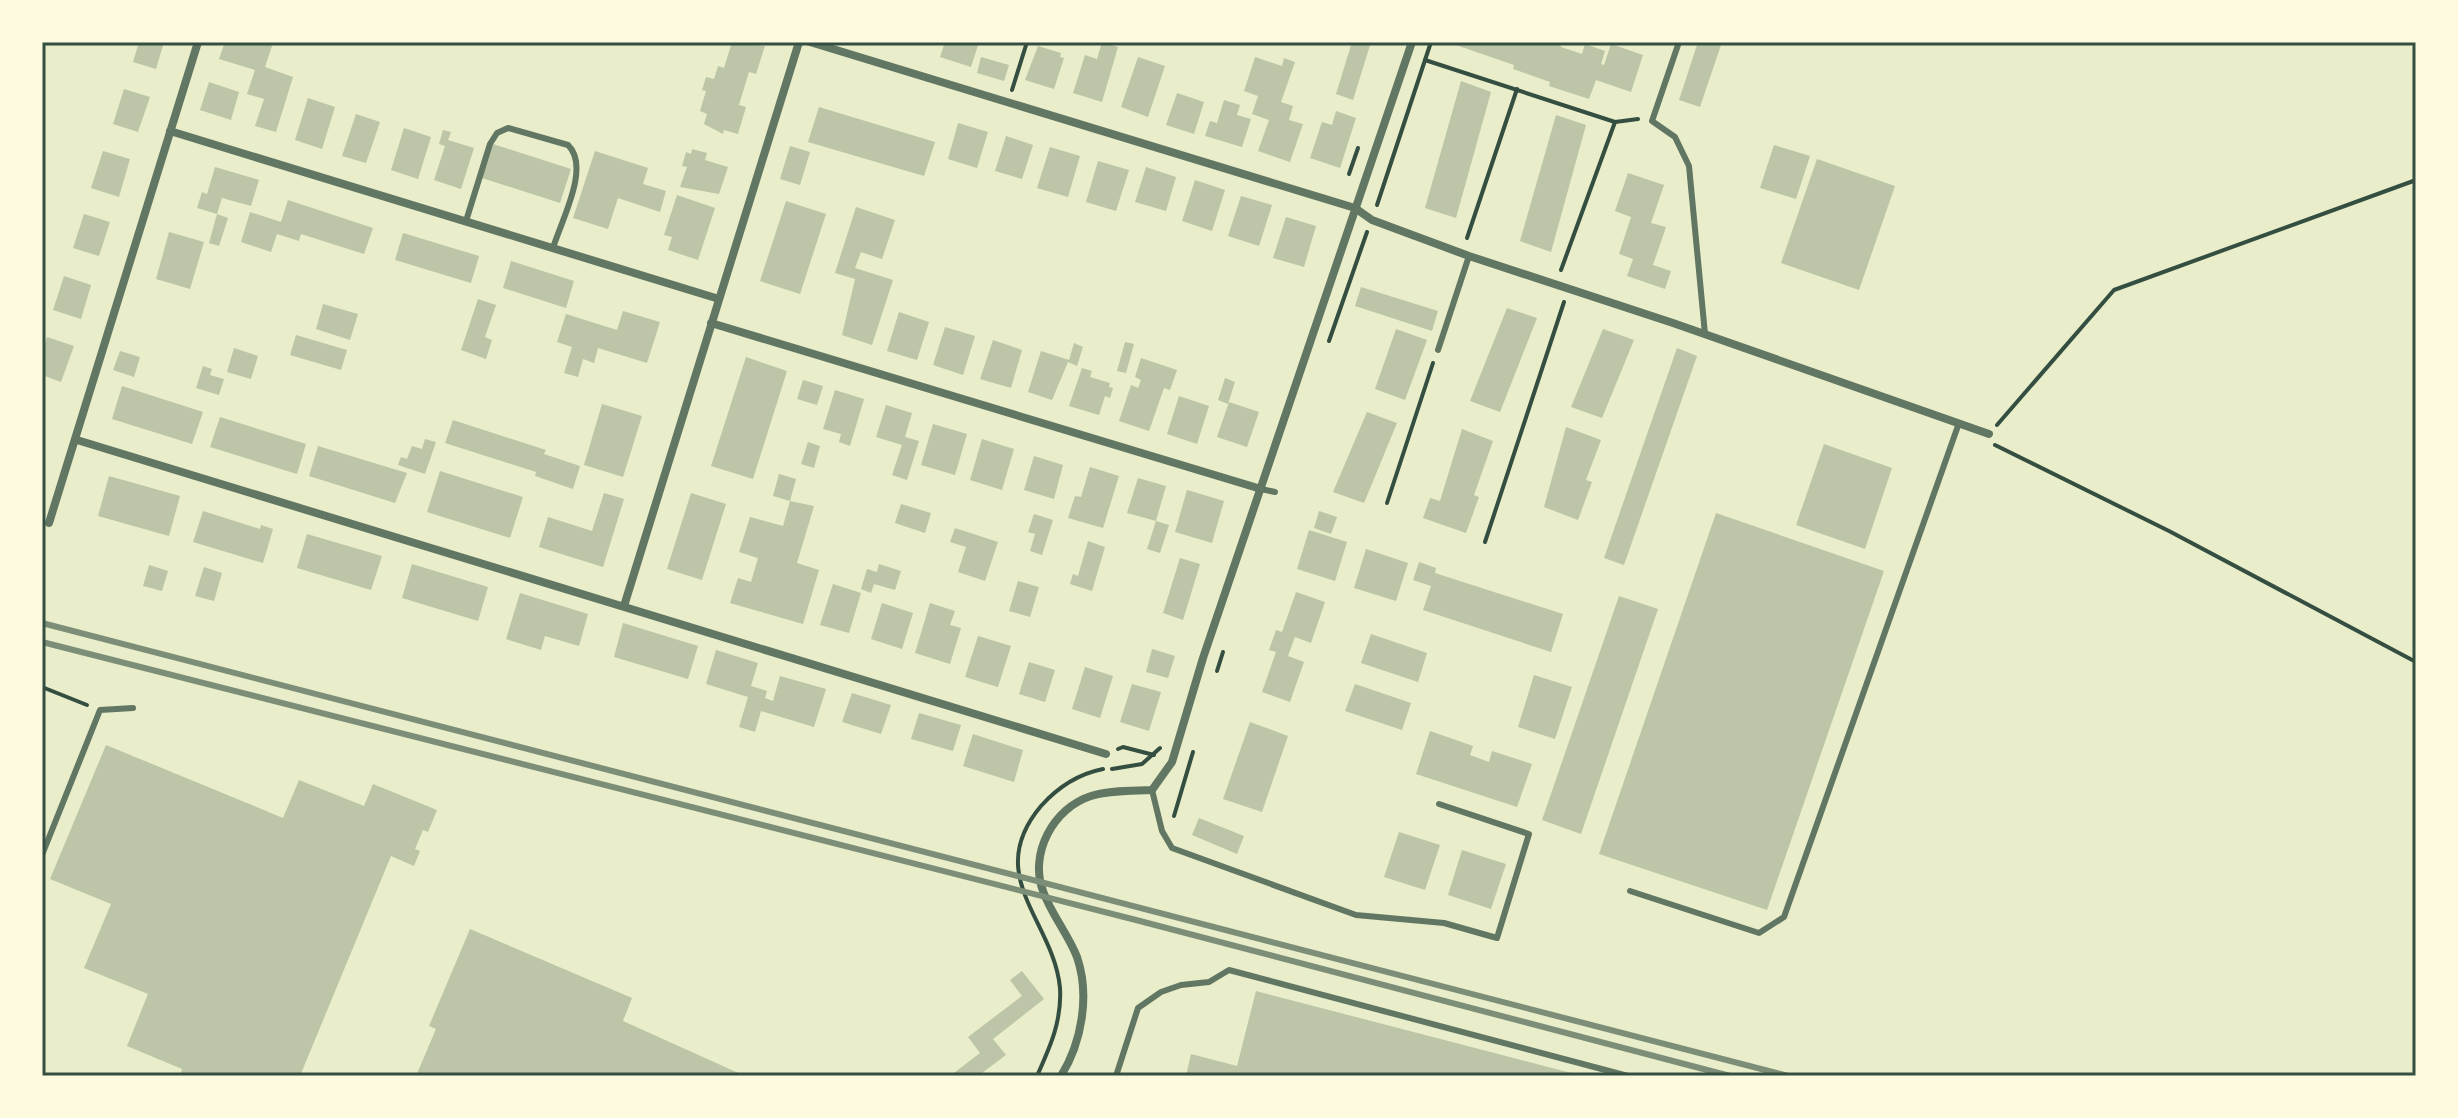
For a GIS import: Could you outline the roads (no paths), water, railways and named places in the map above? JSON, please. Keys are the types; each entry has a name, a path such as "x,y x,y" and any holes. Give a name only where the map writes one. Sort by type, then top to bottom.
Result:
{"street":[{"path":"49,523 198,42"},
{"path":"624,606 799,42"},
{"path":"810,42 1355,208 1372,220 1466,255 1705,334 1989,434"},
{"path":"1061,1076 1078,1035 1083,989 1077,956 1042,888 1040,853 1048,832 1077,802 1108,793 1152,790 1172,762 1412,42"},
{"path":"170,131 719,299"},
{"path":"711,323 1261,489"},
{"path":"77,440 1106,754"}],"lane":[{"path":"1679,42 1652,121 1675,137 1689,166 1705,334"},
{"path":"466,221 490,144 497,133 508,128 568,145 575,152 578,168 553,248"},
{"path":"1438,350 1466,255"},
{"path":"1630,891 1759,933 1784,917 1959,423"},
{"path":"1261,489 1275,492"},
{"path":"42,855 100,710 133,708"},
{"path":"1152,790 1167,842 1172,848 1356,915 1444,923 1497,938 1529,834 1439,804"},
{"path":"1116,1076 1138,1008 1161,992 1181,985 1209,982 1229,970 1628,1076"}],"railway":[{"path":"42,623 1788,1076"},
{"path":"42,642 1136,920 1730,1076"}]}
